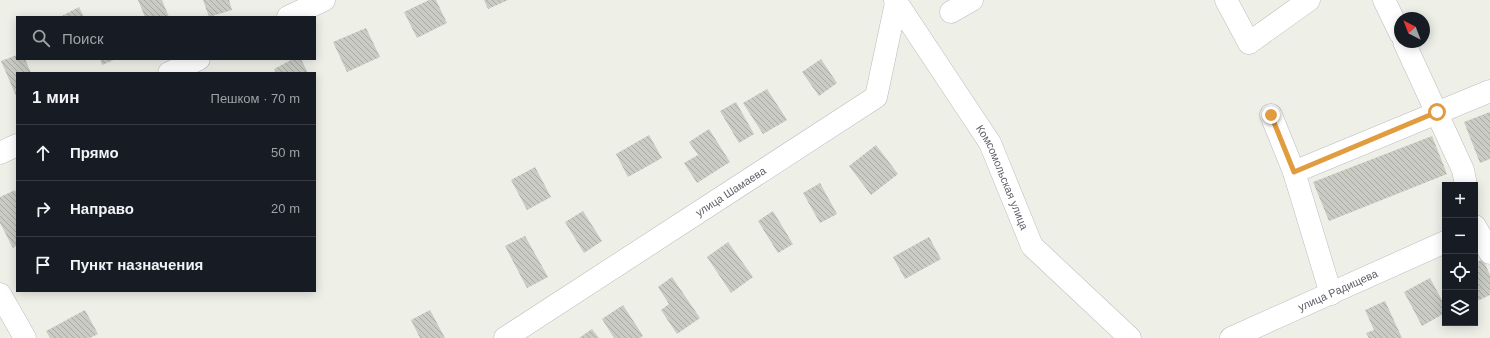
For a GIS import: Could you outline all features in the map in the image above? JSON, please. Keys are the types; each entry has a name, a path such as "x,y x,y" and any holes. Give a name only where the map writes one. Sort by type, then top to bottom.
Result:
{"street":[{"path":"290,16 324,0"},
{"path":"951,12 972,0"},
{"path":"1226,0 1249,43 1309,0"},
{"path":"1384,0 1394,21"},
{"name":"улица Шамаева","path":"505,338 876,97 895,1"},
{"name":"Комсомольская улица","path":"895,1 990,143 1032,246 1130,338"},
{"path":"1407,48 1463,170 1465,182"},
{"path":"171,72 197,60"},
{"path":"1294,172 1490,91"},
{"path":"1271,115 1294,172 1331,294"},
{"path":"0,153 16,145"},
{"path":"1478,227 1490,223"},
{"path":"1478,233 1490,253"},
{"name":"улица Радищева","path":"1231,338 1442,243"},
{"path":"0,294 25,338"}],"building":[{"path":"138,0 162,0 169,16 145,16"},
{"path":"203,0 229,0 232,10 209,16"},
{"path":"429,0 436,0 447,23 417,38 404,12"},
{"path":"484,0 508,0 488,9"},
{"path":"79,7 84,16 62,16"},
{"path":"366,28 380,57 347,72 333,42"},
{"path":"16,55 16,60 25,60 31,72 16,72 16,96 1,61"},
{"path":"821,59 837,83 819,96 802,72"},
{"path":"100,60 114,60 102,65"},
{"path":"291,60 302,60 308,72 276,72 274,69"},
{"path":"767,89 787,120 763,134 743,103"},
{"path":"736,102 754,134 739,143 720,111"},
{"path":"1490,112 1490,159 1480,163 1464,122"},
{"path":"709,129 730,162 697,183 684,163 698,155 689,142"},
{"path":"649,135 662,158 628,177 616,154"},
{"path":"1432,136 1447,174 1329,221 1313,182"},
{"path":"876,145 898,174 871,195 849,166"},
{"path":"535,167 551,197 527,210 511,180"},
{"path":"820,183 837,214 820,223 803,193"},
{"path":"15,190 16,192 16,246 13,248 0,223 0,197"},
{"path":"583,211 602,241 584,253 565,222"},
{"path":"773,211 793,244 778,253 758,221"},
{"path":"525,236 548,277 527,288 505,246"},
{"path":"929,237 941,259 905,279 893,257"},
{"path":"728,242 753,277 731,293 707,257"},
{"path":"1483,259 1490,275 1490,295 1478,301 1478,290 1478,262"},
{"path":"672,277 700,318 677,334 661,310 669,304 658,287"},
{"path":"1430,278 1442,300 1442,315 1422,326 1404,292"},
{"path":"1385,301 1402,338 1369,338 1366,333 1374,330 1365,310"},
{"path":"623,305 643,336 640,338 614,338 602,319"},
{"path":"85,310 98,334 90,338 50,338 46,331"},
{"path":"430,310 445,338 420,338 411,320"},
{"path":"592,329 599,338 579,338"}],"route":[{"path":"1271,115 1294,172 1437,112"}]}
